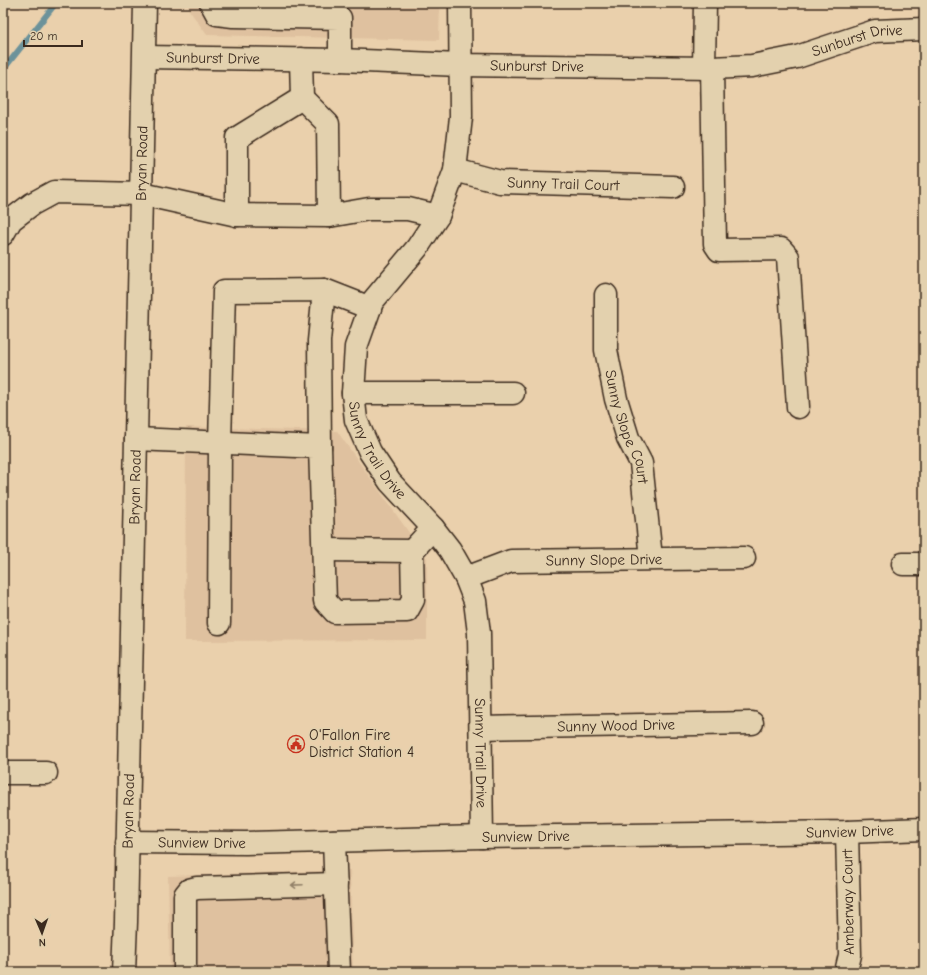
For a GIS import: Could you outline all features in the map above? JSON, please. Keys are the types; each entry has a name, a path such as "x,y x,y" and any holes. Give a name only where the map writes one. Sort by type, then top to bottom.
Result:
{"street":[{"name":"Bryan Road","path":"124,972 145,3"},
{"path":"211,3 217,14 232,16 340,10 340,60"},
{"name":"Sunny Trail Drive","path":"460,3 461,117 455,170 438,216 417,248 372,302 356,347 353,393 356,420 370,452 390,482 433,528 450,550 466,578 474,601 479,633 482,837"},
{"path":"705,3 715,244 719,250 781,250 788,257 798,407"},
{"name":"Sunburst Drive","path":"144,58 301,59 460,65 708,68 752,66 797,57 876,31 924,29"},
{"path":"301,59 302,98 328,124 329,216"},
{"path":"238,215 237,138 302,98"},
{"name":"Sunny Trail Court","path":"455,170 500,182 673,187"},
{"path":"3,234 11,220 32,204 54,192 142,194 238,215 329,216 369,209 408,209 438,216"},
{"path":"219,623 220,443 224,291 324,290 370,308"},
{"path":"324,290 319,341 320,447 325,601 335,612 407,611 413,600 412,551 433,528"},
{"name":"Sunny Slope Court","path":"606,295 606,350 616,399 628,438 641,463 651,558"},
{"path":"353,393 513,393"},
{"path":"136,439 320,447"},
{"path":"324,550 412,551"},
{"name":"Sunny Slope Drive","path":"466,578 512,561 651,558 744,558"},
{"name":"Sunny Wood Drive","path":"481,728 752,723"},
{"path":"3,773 46,773"},
{"name":"Sunview Drive","path":"127,842 334,841 482,837 847,832 924,829"},
{"name":"Amberway Court","path":"846,972 850,955 847,832"},
{"path":"334,841 339,972"},
{"path":"185,972 184,895 189,890 197,888 336,884"}],"shaded area":[{"path":"189,3 440,3 439,40 207,35 189,10"},
{"path":"186,427 337,431 427,558 427,640 185,641"},
{"path":"350,870 353,972 170,972 168,876"}],"waterway":[{"path":"3,70 56,3"}],"place":[{"name":"O'Fallon Fire District Station 4","path":"296,744"}]}
